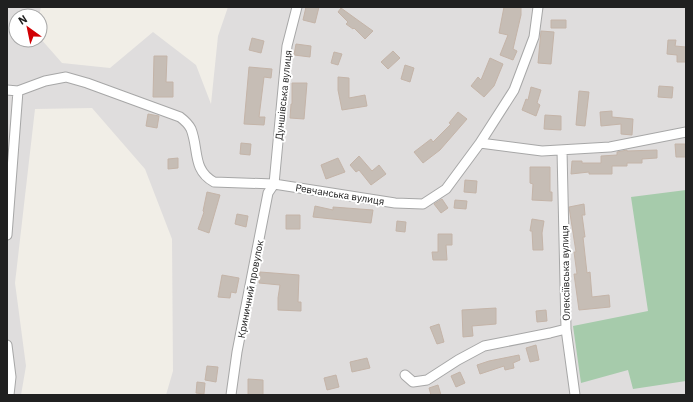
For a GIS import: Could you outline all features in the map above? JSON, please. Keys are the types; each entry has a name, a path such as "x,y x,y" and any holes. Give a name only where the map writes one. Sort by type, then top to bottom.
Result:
{"street":[{"name":"Дуншівська вулиця","path":"274,184 287,46 297,7"},
{"name":"Ревчанська вулиця","path":"18,91 45,81 66,77 87,83 180,117 188,123 191,129 198,164 201,171 207,178 214,182 274,184 395,203 423,204 446,189 480,143 514,90 534,37 538,7"},
{"path":"7,90 18,91 7,236"},
{"path":"480,143 542,151 562,150 610,147 686,132"},
{"name":"Олексіївська вулиця","path":"562,150 566,328 575,395"},
{"name":"Криничний провулок","path":"231,395 237,352 268,193 274,184"},
{"path":"405,375 413,382 427,380 458,360 484,346 550,333 566,328"},
{"path":"7,345 11,377 9,395"}],"shaded area":[{"path":"7,7 41,7 8,8 8,48 48,47 62,63 110,68 153,32 196,65 211,104 218,36 228,7 686,7 686,395 166,395 173,371 172,239 145,169 92,108 35,109 15,283 26,366 21,395 7,395"}],"green space":[{"path":"686,190 686,381 633,389 628,370 581,383 573,326 648,311 631,197"}],"building":[{"path":"306,7 319,7 315,23 303,20"},
{"path":"504,7 521,7 521,15 513,49 517,51 513,60 500,55 508,35 499,33"},
{"path":"341,8 373,31 365,39 354,28 353,29 346,24 348,22 338,12"},
{"path":"551,20 566,20 566,28 551,28"},
{"path":"541,31 554,32 551,64 538,63"},
{"path":"252,38 264,41 261,53 249,50"},
{"path":"668,40 676,40 675,46 686,47 686,62 677,62 677,55 667,54"},
{"path":"296,44 311,46 310,57 294,55"},
{"path":"393,51 400,58 388,69 381,62"},
{"path":"334,52 342,54 338,65 331,63"},
{"path":"154,56 167,56 166,82 173,82 173,97 153,97"},
{"path":"490,58 503,64 494,86 484,97 471,86 478,77 481,80"},
{"path":"405,65 414,68 410,82 401,79"},
{"path":"249,67 272,69 271,78 264,77 259,117 265,117 264,125 244,124"},
{"path":"338,77 349,78 349,98 365,95 367,106 342,110 338,90"},
{"path":"292,83 307,83 304,119 290,118"},
{"path":"659,86 673,87 672,98 658,97"},
{"path":"531,87 541,90 537,103 540,105 536,116 522,110 526,99 528,100"},
{"path":"579,91 589,92 585,126 576,125"},
{"path":"612,111 612,117 633,119 632,135 621,134 621,124 601,126 600,112"},
{"path":"458,112 467,119 440,150 423,163 414,152 431,139 433,142 451,124 449,123"},
{"path":"148,114 159,116 157,128 146,126"},
{"path":"545,115 561,116 561,130 544,129"},
{"path":"241,143 251,144 250,155 240,154"},
{"path":"675,144 685,144 686,157 676,157"},
{"path":"627,150 657,150 657,158 642,159 642,163 627,163 627,166 612,166 612,174 589,174 589,172 571,174 572,161 582,161 582,163 601,163 601,156 617,155 617,152"},
{"path":"359,156 372,171 379,165 386,174 371,185 359,170 356,172 350,165"},
{"path":"178,158 178,168 168,169 168,159"},
{"path":"338,158 345,172 326,179 321,165"},
{"path":"530,167 550,167 550,192 552,192 552,201 532,200 533,184 530,183"},
{"path":"465,180 477,181 476,193 464,192"},
{"path":"207,192 220,195 209,233 198,229 204,212"},
{"path":"442,199 448,208 441,213 434,204"},
{"path":"455,200 467,201 466,209 454,208"},
{"path":"584,204 585,215 582,215 585,237 583,237 587,273 590,272 592,297 609,295 610,307 579,310 574,274 577,274 574,252 576,252 569,207"},
{"path":"315,206 333,210 333,207 373,210 371,223 313,217"},
{"path":"237,214 248,216 246,227 235,224"},
{"path":"286,215 300,215 300,229 286,229"},
{"path":"532,219 544,221 542,233 543,250 533,250 532,231 530,231"},
{"path":"397,221 406,222 405,232 396,231"},
{"path":"438,234 452,234 452,245 446,245 447,260 433,260 432,252 438,252"},
{"path":"260,272 299,275 298,302 301,302 301,311 278,310 280,285 259,283"},
{"path":"222,275 239,278 236,293 231,292 230,298 218,297"},
{"path":"496,308 496,324 472,326 473,336 463,337 462,310"},
{"path":"546,310 547,321 537,322 536,311"},
{"path":"439,324 444,342 437,344 430,327"},
{"path":"536,345 539,360 530,362 526,348"},
{"path":"519,355 520,360 513,363 514,368 505,370 504,366 480,374 477,365"},
{"path":"367,358 370,368 352,372 350,362"},
{"path":"207,366 218,367 216,382 205,380"},
{"path":"460,372 465,383 456,387 451,376"},
{"path":"336,375 339,387 327,390 324,378"},
{"path":"248,379 263,380 263,395 248,395"},
{"path":"197,382 205,383 204,394 196,393"},
{"path":"438,385 441,395 431,395 429,388"}]}
